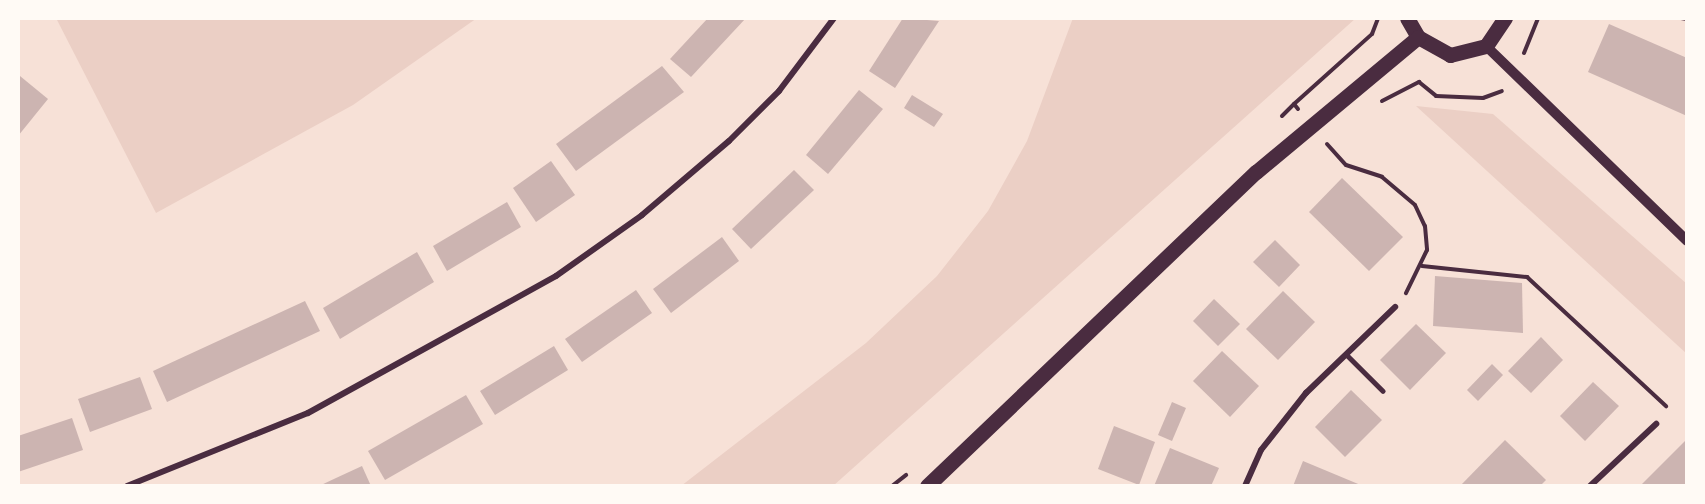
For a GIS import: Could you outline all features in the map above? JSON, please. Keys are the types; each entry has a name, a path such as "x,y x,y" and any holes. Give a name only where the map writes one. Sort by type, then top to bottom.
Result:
{"main road":[{"path":"1407,18 1418,38 1450,55 1486,46 1505,18"},
{"path":"927,486 1256,172 1418,38"}],"street":[{"path":"127,486 308,413 556,276 642,214 729,141 779,90 834,18"},
{"path":"1486,46 1687,241"},
{"path":"1245,486 1261,450 1306,393 1395,307"},
{"path":"1591,486 1656,424"}],"lane":[{"path":"1346,354 1383,391"}],"path":[{"path":"1300,112 1294,104 1353,56 1378,18"},
{"path":"1525,58 1538,18"},
{"path":"1681,18 1687,19"},
{"path":"1376,104 1419,82 1436,96 1483,98 1505,89 1514,98"},
{"path":"1320,136 1346,165 1382,177 1415,205 1425,226 1422,266 1395,307"},
{"path":"1327,144 1335,138"},
{"path":"1422,266 1527,277 1670,409 1656,424"}],"shaded area":[{"path":"56,18 477,18 353,105 156,213"},
{"path":"1073,18 1356,18 833,486 681,486 866,343 937,276 988,211 1027,141"},
{"path":"1416,106 1493,114 1687,284 1687,354"}],"building":[{"path":"708,18 746,18 691,77 670,59"},
{"path":"903,18 939,21 895,88 869,71"},
{"path":"1609,24 1687,58 1687,116 1588,72"},
{"path":"662,66 684,92 576,171 556,144"},
{"path":"20,76 48,99 18,136 18,79"},
{"path":"859,90 883,109 828,174 806,155"},
{"path":"912,95 943,114 934,127 904,108"},
{"path":"551,161 575,195 536,222 513,188"},
{"path":"794,170 814,190 751,249 732,229"},
{"path":"1342,178 1403,237 1369,271 1309,212"},
{"path":"507,202 521,227 447,271 433,246"},
{"path":"722,237 739,261 671,313 653,289"},
{"path":"1275,240 1300,265 1279,287 1253,262"},
{"path":"417,252 434,282 340,339 323,308"},
{"path":"1435,276 1522,283 1523,333 1433,326"},
{"path":"636,290 652,313 582,362 565,339"},
{"path":"1283,291 1315,322 1278,360 1246,329"},
{"path":"1214,299 1240,324 1218,346 1193,321"},
{"path":"305,301 320,331 167,402 153,371"},
{"path":"1416,324 1446,353 1410,390 1380,360"},
{"path":"1541,337 1563,360 1531,393 1508,371"},
{"path":"554,346 568,370 495,415 480,391"},
{"path":"1222,351 1259,386 1230,417 1193,381"},
{"path":"1492,364 1503,375 1478,401 1467,390"},
{"path":"140,377 152,409 90,432 78,399"},
{"path":"1593,382 1619,406 1585,441 1560,416"},
{"path":"1351,390 1382,420 1345,457 1315,427"},
{"path":"466,395 483,424 385,480 368,451"},
{"path":"1172,402 1186,408 1172,441 1158,435"},
{"path":"72,418 83,450 18,472 18,436"},
{"path":"1114,426 1155,442 1139,485 1098,469"},
{"path":"1505,440 1546,480 1540,486 1460,486"},
{"path":"1685,441 1687,486 1640,486"},
{"path":"1170,448 1219,468 1211,486 1154,486"},
{"path":"1303,461 1363,486 1293,486"},
{"path":"362,466 371,486 319,486 336,478"}]}
